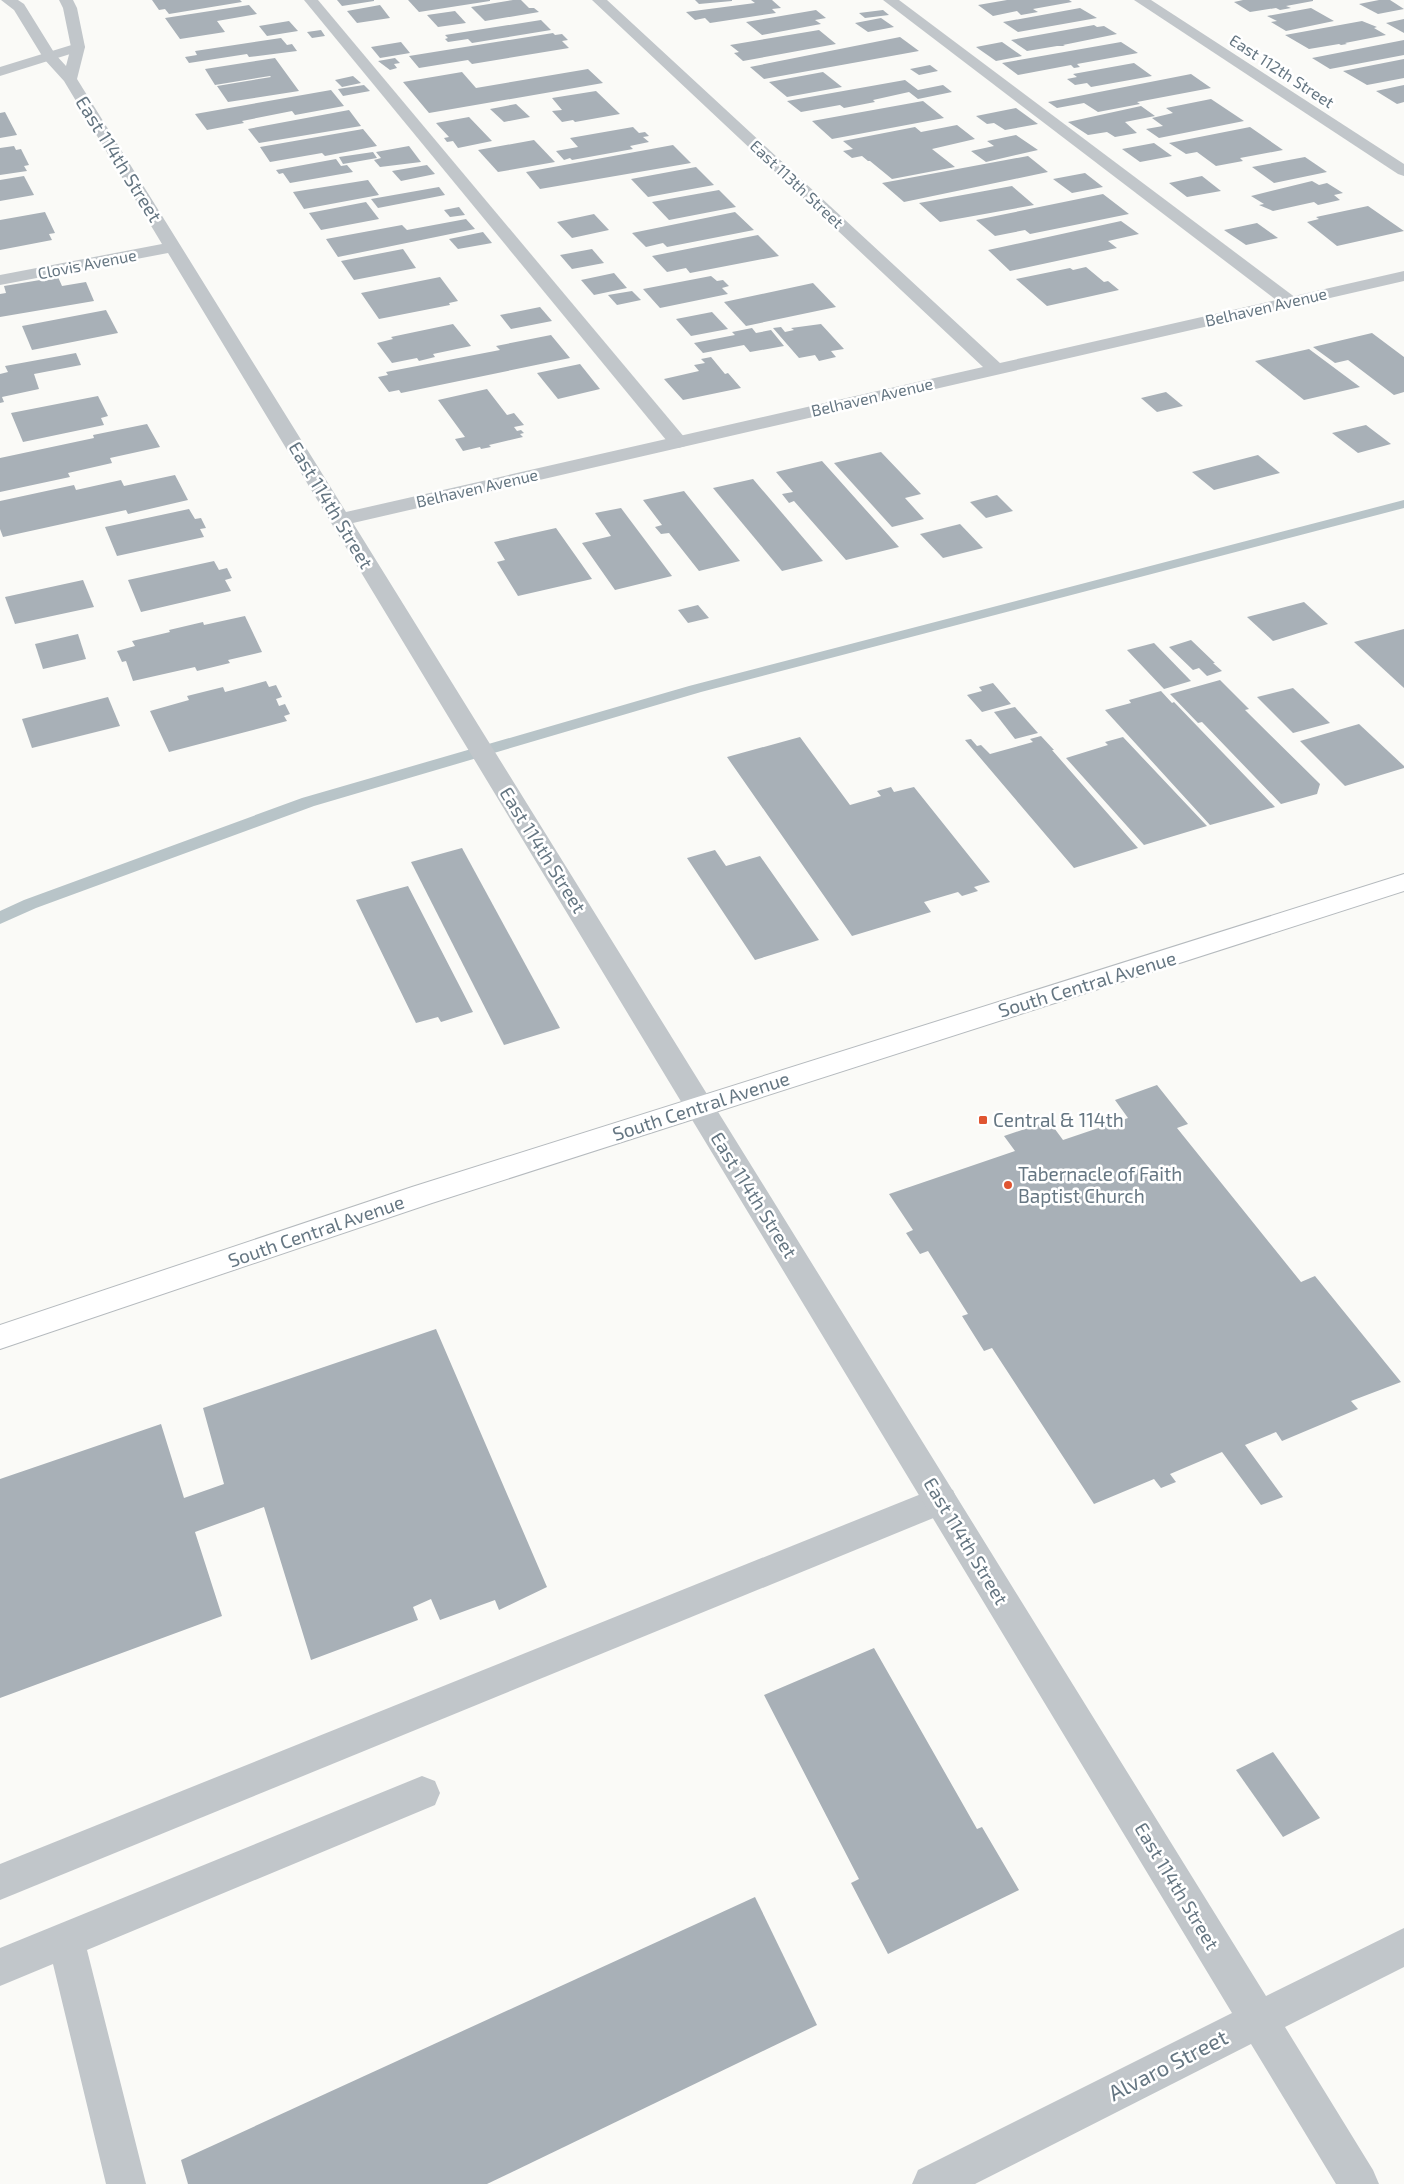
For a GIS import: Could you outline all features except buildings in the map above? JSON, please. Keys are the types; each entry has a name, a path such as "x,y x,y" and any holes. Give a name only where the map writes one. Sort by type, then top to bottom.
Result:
{"main road":[{"name":"South Central Avenue","path":"0,1337 422,1195 1178,956 1404,882"}],"street":[{"name":"East 114th Street","path":"8,0 19,7 49,56 70,79 1360,2184"},
{"name":"East 114th Street","path":"66,0 70,8 78,47 70,79"},
{"path":"312,0 678,442"},
{"name":"East 113th Street","path":"599,0 995,368"},
{"path":"890,0 1290,302"},
{"name":"East 112th Street","path":"1141,0 1404,171"},
{"path":"0,72 78,47"},
{"name":"Clovis Avenue","path":"0,280 173,247"},
{"name":"Belhaven Avenue","path":"340,520 995,368 1404,276"},
{"path":"0,1882 941,1500"},
{"path":"0,1967 422,1793"},
{"path":"66,1940 126,2184"},
{"name":"Alvaro Street","path":"932,2184 1404,1947"}],"waterway":[{"path":"0,918 30,904 308,802 695,689 1404,504"}],"place":[{"name":"Central & 114th","path":"983,1120"},
{"name":"Tabernacle of Faith Baptist Church","path":"1008,1185"}]}
